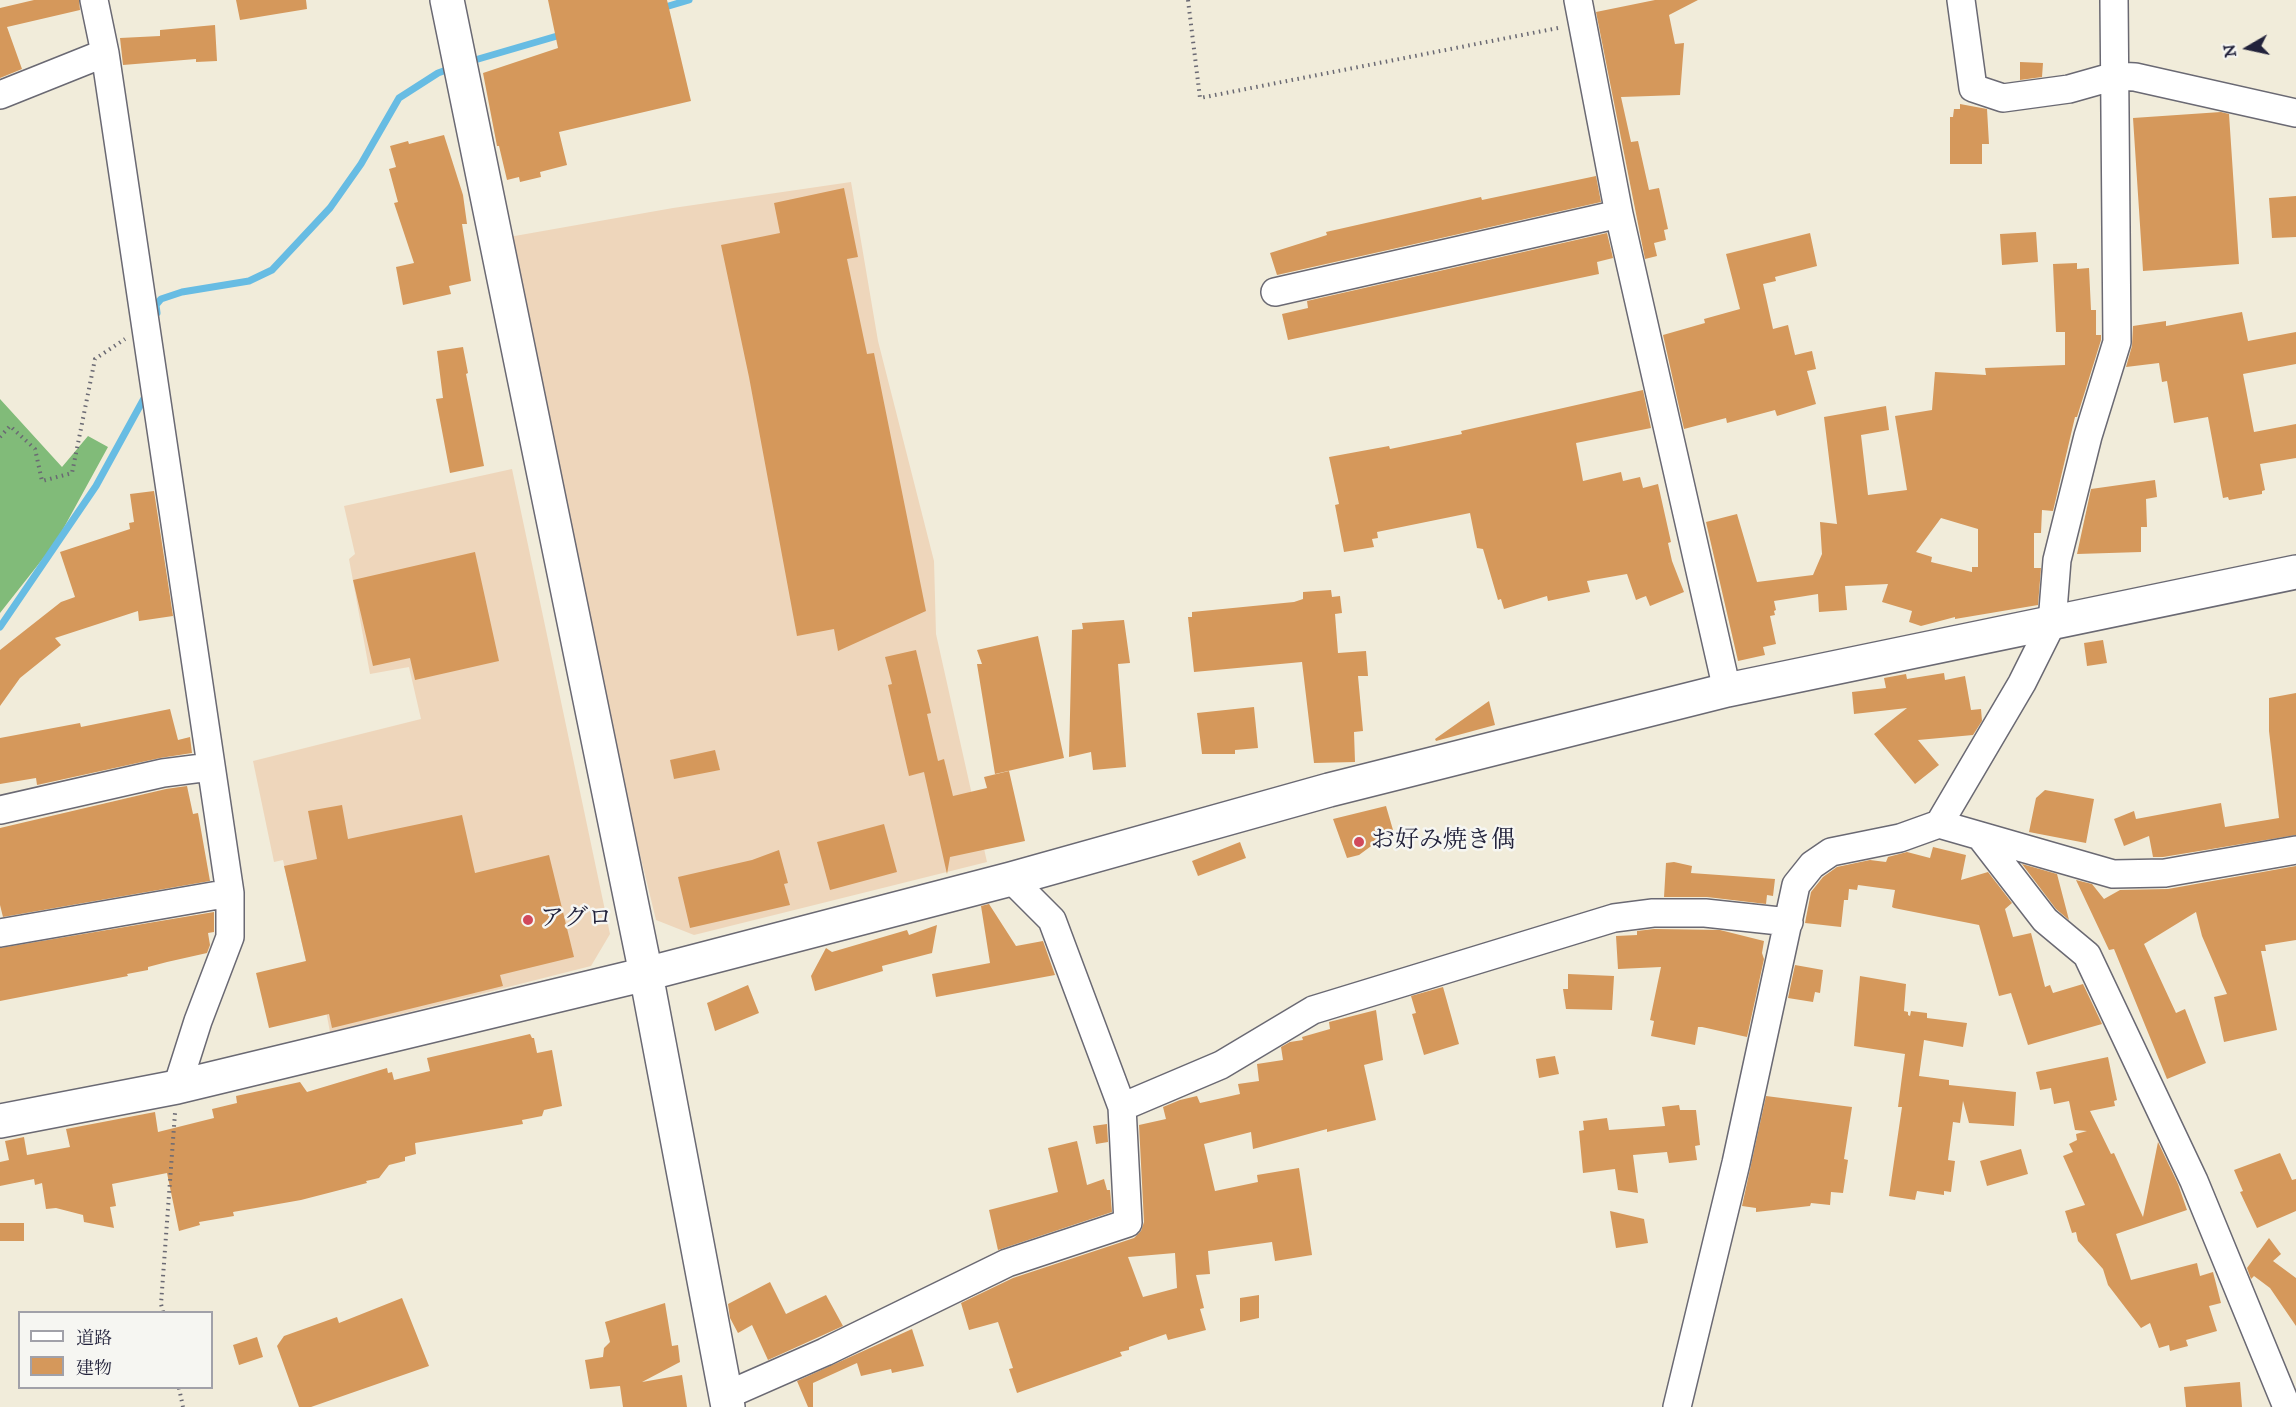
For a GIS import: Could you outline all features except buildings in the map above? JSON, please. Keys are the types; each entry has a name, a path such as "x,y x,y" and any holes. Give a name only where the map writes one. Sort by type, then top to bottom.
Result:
{"street":[{"path":"94,0 105,53 230,894 230,937 198,1021 177,1088"},
{"path":"447,0 646,974 728,1401 1007,1263 1128,1223 1122,1107 1052,920 1011,879"},
{"path":"1961,0 1973,88 2003,98 2069,89 2115,76 2135,77 2296,113"},
{"path":"1939,824 2022,683 2052,623 2057,560 2088,436 2117,342 2114,0"},
{"path":"1580,11 1619,214 1727,690"},
{"path":"0,95 105,53"},
{"path":"1275,292 1619,214"},
{"path":"0,1121 177,1088 646,974 1011,879 1329,790 1727,690 2296,572"},
{"path":"0,810 163,773 210,767"},
{"path":"1677,1407 1736,1163 1796,885 1812,865 1831,852 1900,838 1939,824 2113,874 2165,873 2296,850"},
{"path":"1980,836 2045,920 2087,956 2119,1018 2194,1181 2289,1402"},
{"path":"0,933 230,894"},
{"path":"1122,1107 1221,1065 1313,1010 1614,918 1653,913 1706,913 1789,922"}],"path":[{"path":"1188,0 1200,98 1580,11"},
{"path":"0,437 10,426 35,449 42,481 72,473 95,359 146,326"},
{"path":"163,1311 161,1304 177,1088"},
{"path":"179,1389 183,1407"}],"shaded area":[{"path":"851,182 878,341 934,561 936,634 987,862 694,935 656,920 625,793 509,237 673,208"},
{"path":"512,469 610,934 591,966 330,1032 316,959 306,961 283,860 274,862 253,761 421,719 409,667 370,674 349,559 355,554 344,506"}],"green space":[{"path":"0,399 62,467 88,436 108,447 56,542 0,613"}],"waterway":[{"path":"662,8 689,0"},
{"path":"468,62 564,34"},
{"path":"157,313 156,305 161,299 182,292 249,281 272,270 330,208 361,164 399,98 438,73 452,68"},
{"path":"0,627 96,486 147,393"}],"place":[{"name":"お好み焼き偶","path":"1359,842"},
{"name":"アグロ","path":"528,920"}]}
